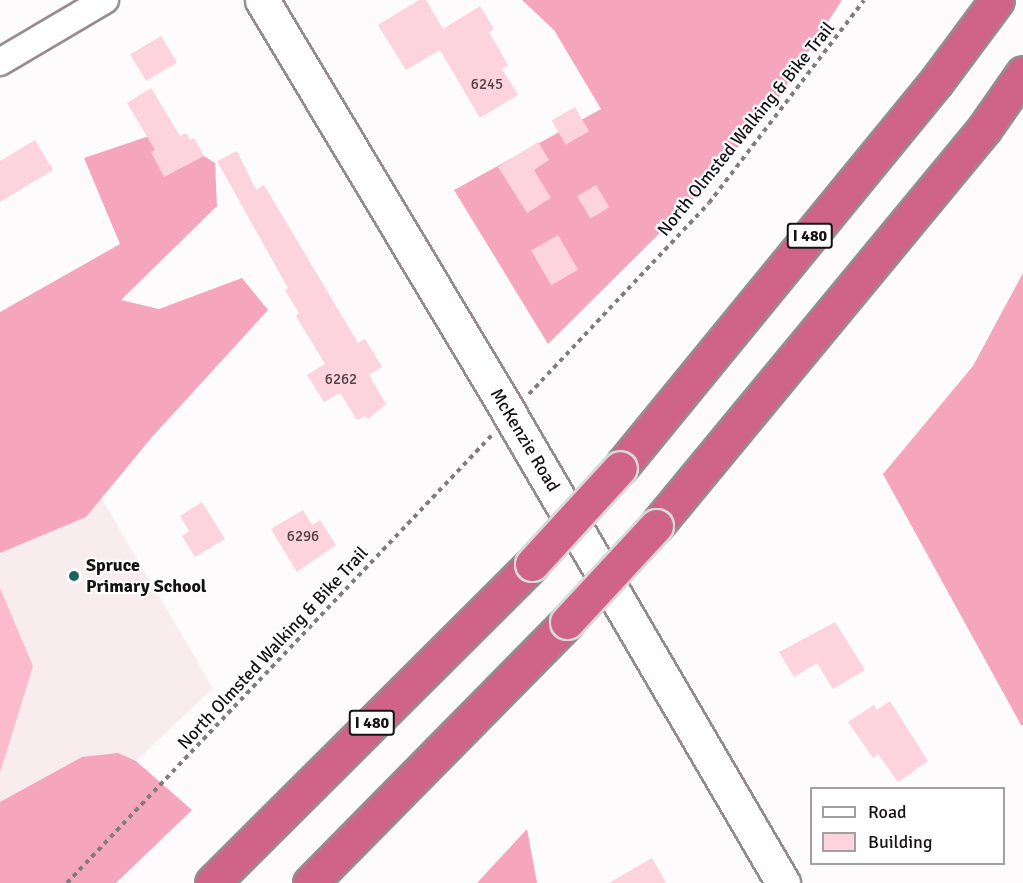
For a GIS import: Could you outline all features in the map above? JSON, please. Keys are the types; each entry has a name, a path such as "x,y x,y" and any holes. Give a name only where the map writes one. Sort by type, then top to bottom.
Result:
{"highway":[{"name":"I 480","path":"212,883 532,564 621,468 936,82 997,0"},
{"path":"310,883 567,622 656,526 984,129 1023,73"}],"street":[{"path":"0,62 105,0"},
{"name":"McKenzie Road","path":"262,0 528,445 783,883"}],"path":[{"name":"North Olmsted Walking & Bike Trail","path":"520,402 709,203 864,0"},
{"name":"North Olmsted Walking & Bike Trail","path":"67,883 497,431"}],"shaded area":[{"path":"522,0 842,0 774,105 688,205 548,344 454,190 601,109 554,30"},
{"path":"164,131 215,163 217,206 121,300 159,309 242,278 268,310 152,437 86,517 0,553 0,312 120,244 84,158"},
{"path":"1023,273 1023,725 1021,725 883,474 973,366"},
{"name":"Spruce Primary School","path":"60,428 213,688 8,883 0,883 0,465"},
{"path":"0,588 33,666 0,773"},
{"path":"118,753 136,761 192,810 116,883 0,883 0,802 82,757"},
{"path":"527,829 537,883 477,883"}],"building":[{"path":"419,0 426,0 443,29 480,6 494,29 489,32 508,65 502,69 518,95 480,118 440,50 406,70 378,25"},
{"path":"161,36 177,63 146,81 130,55"},
{"path":"151,88 180,136 186,133 190,140 194,138 204,156 164,177 151,152 155,150 127,103"},
{"path":"575,107 589,131 566,145 552,121"},
{"path":"35,140 53,170 0,202 0,161"},
{"path":"538,142 549,160 534,170 551,198 527,213 498,167"},
{"path":"237,151 256,190 264,185 358,343 365,339 382,367 369,375 386,404 368,419 365,416 357,420 340,393 324,402 307,375 325,364 296,316 299,313 285,290 288,288 217,161"},
{"path":"596,185 609,207 591,219 577,196"},
{"path":"558,235 578,270 551,285 531,250"},
{"path":"202,502 225,539 195,557 182,536 189,531 180,516"},
{"path":"303,510 312,525 320,520 336,545 297,572 271,529"},
{"path":"835,622 865,670 833,689 817,663 794,677 779,652"},
{"path":"890,701 928,761 898,782 878,754 873,758 848,722 874,705 877,710"},
{"path":"652,858 666,883 609,883"}],"place":[{"name":"Spruce Primary School","path":"74,576"}]}
